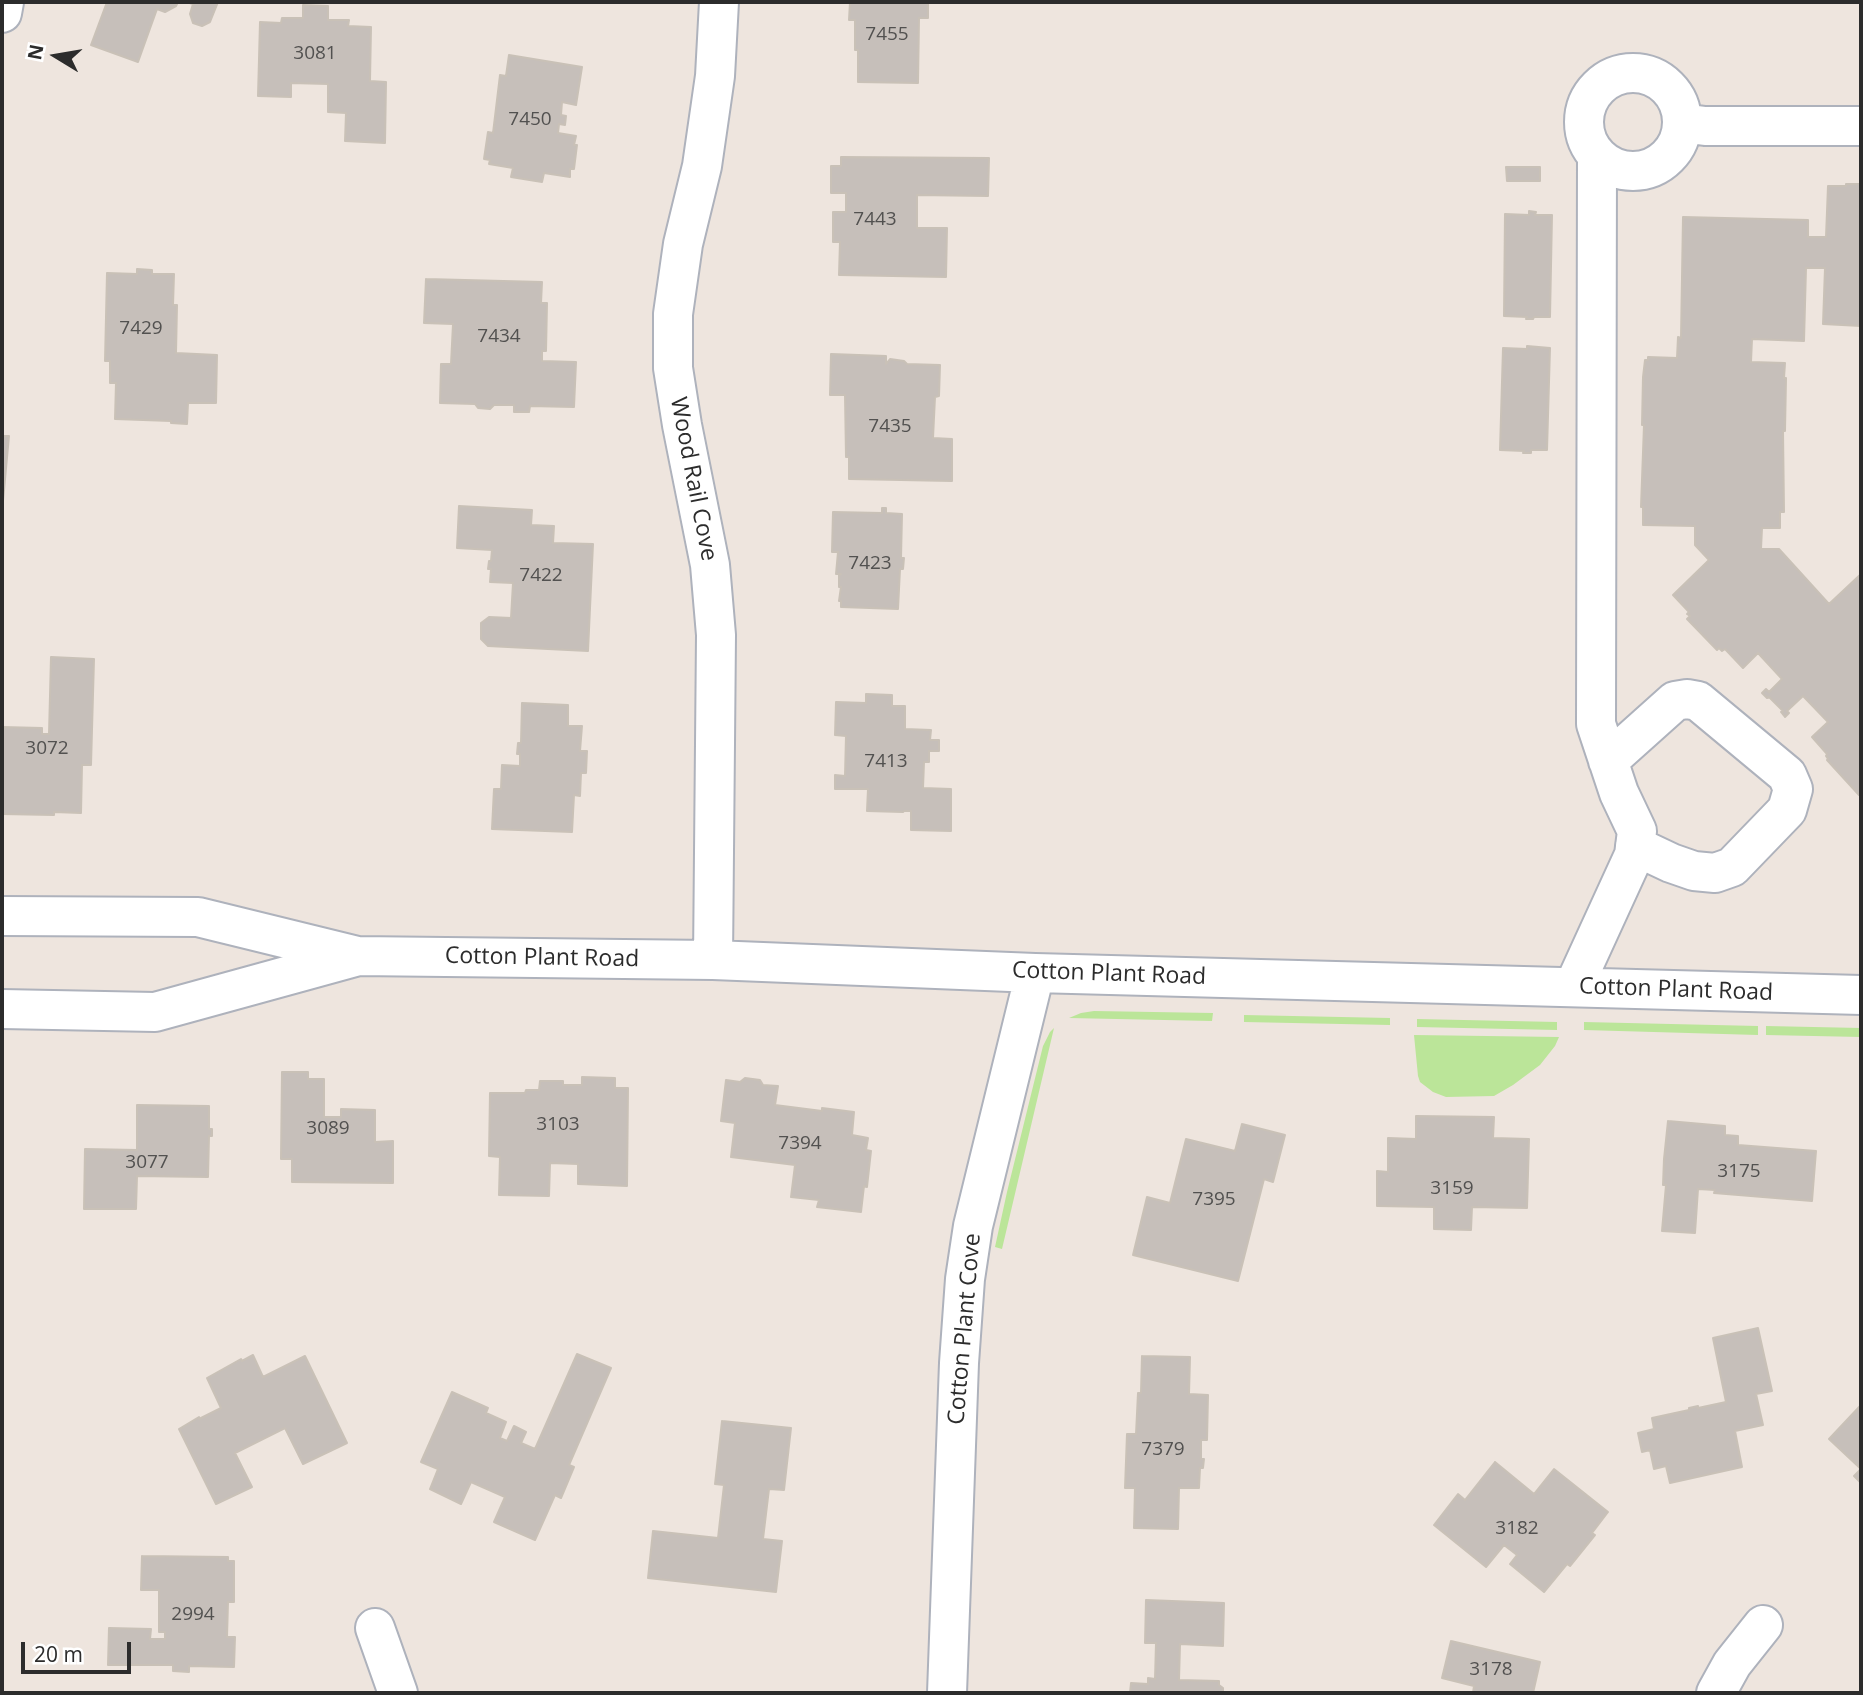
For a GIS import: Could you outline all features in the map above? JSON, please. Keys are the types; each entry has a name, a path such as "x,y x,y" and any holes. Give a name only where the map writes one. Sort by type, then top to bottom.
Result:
{"street":[{"path":"2,13 4,2"},
{"name":"Wood Rail Cove","path":"713,960 716,635 710,565 673,368 673,314 683,244 702,166 715,76 719,2"},
{"path":"1641,73 1657,79 1672,91 1680,106 1682,123 1678,142 1671,153 1654,167 1644,171 1618,169 1597,156 1588,143 1584,126 1591,97 1603,83 1624,74 1641,73"},
{"path":"1682,123 1861,126"},
{"path":"1574,986 1634,855 1637,831 1619,793 1595,724 1597,156"},
{"path":"1608,761 1675,701 1687,699 1698,701 1787,775 1793,789 1787,810 1732,867 1715,873 1694,871 1635,846"},
{"name":"Cotton Plant Road","path":"2,916 198,917 357,956 713,960 1035,973 1861,996"},
{"name":"Cotton Plant Road","path":"2,1009 155,1012 357,956"},
{"name":"Cotton Plant Cove","path":"947,1693 959,1363 965,1279 973,1226 1035,973"},
{"path":"1716,1693 1732,1664 1763,1625"},
{"path":"375,1628 398,1693"}],"green space":[{"path":"1094,1011 1213,1013 1212,1021 1069,1018"},
{"path":"1244,1015 1390,1018 1390,1025 1244,1022"},
{"path":"1417,1019 1557,1022 1557,1030 1417,1027"},
{"path":"1584,1022 1758,1026 1758,1035 1584,1030"},
{"path":"1766,1026 1861,1028 1861,1037 1766,1035"},
{"path":"1054,1028 1002,1249 995,1247 1007,1192 1043,1046"},
{"path":"1414,1035 1559,1037 1540,1065 1494,1096 1446,1097 1433,1092 1420,1082"}],"building":[{"path":"107,2 178,2 165,12 157,9 138,62 91,45"},
{"path":"186,2 218,2 210,22 202,26 193,23 190,14 193,4"},
{"path":"850,2 928,2 928,18 919,18 918,83 858,82 855,20 849,20"},
{"path":"303,5 328,6 328,20 349,20 348,26 371,27 370,81 386,82 385,143 345,141 346,113 328,112 328,84 291,83 291,97 258,96 260,22 281,23 282,18 303,18"},
{"path":"509,55 582,67 576,105 562,102 561,115 566,116 565,125 559,124 558,133 576,136 574,169 570,169 570,177 544,173 542,182 511,177 513,168 489,164 490,160 484,159 488,132 493,133 500,75 506,76"},
{"path":"841,157 989,158 988,196 917,195 917,228 947,228 946,277 839,275 840,242 833,242 833,212 846,212 846,193 831,193 831,166 841,166"},
{"path":"1506,167 1540,167 1540,181 1507,181"},
{"path":"1861,184 1861,326 1823,324 1825,268 1806,268 1804,341 1752,339 1751,362 1785,363 1786,378 1783,431 1784,512 1780,512 1780,528 1762,528 1761,549 1779,549 1829,604 1861,574 1859,795 1827,760 1827,754 1812,737 1828,722 1803,696 1787,711 1789,713 1785,717 1781,712 1783,711 1762,693 1766,689 1769,692 1782,679 1758,653 1743,668 1725,649 1717,650 1687,619 1689,612 1673,595 1709,560 1695,545 1695,526 1643,525 1641,507 1645,360 1648,360 1648,357 1677,358 1678,337 1681,338 1683,217 1808,220 1808,237 1826,237 1828,186"},
{"path":"1529,211 1536,212 1535,215 1552,215 1550,317 1533,319 1504,316 1505,214 1529,215"},
{"path":"137,269 152,270 152,274 174,274 173,305 177,305 176,353 217,355 216,403 188,403 187,424 115,419 116,383 110,383 110,361 105,361 107,273 137,274"},
{"path":"426,279 542,282 541,303 547,303 546,351 542,351 542,361 576,362 574,407 530,406 529,412 514,412 514,405 494,405 490,409 478,408 475,404 440,403 441,364 451,364 453,324 424,323"},
{"path":"1527,346 1550,348 1547,450 1523,453 1524,451 1500,450 1503,348 1527,349"},
{"path":"831,354 886,356 886,364 890,359 907,364 940,365 933,438 952,439 952,481 849,479 845,395 830,395"},
{"path":"2,436 9,436 3,501 2,501"},
{"path":"459,506 532,510 531,525 554,526 553,543 593,544 588,651 488,646 481,639 481,623 489,617 511,618 513,583 490,582 491,569 488,569 492,550 457,548"},
{"path":"882,508 886,508 886,513 902,514 901,558 904,558 903,569 900,569 898,609 841,607 841,574 836,574 838,552 832,552 833,512 882,513"},
{"path":"51,657 94,659 91,765 82,765 81,813 2,814 2,727 42,728 42,734 49,734"},
{"path":"866,694 892,695 892,706 905,706 905,729 931,730 930,740 939,740 939,751 929,751 929,762 924,762 923,788 951,789 951,831 911,830 911,811 867,811 868,789 835,789 835,775 845,776 846,736 835,735 836,702 866,703"},
{"path":"522,703 568,705 568,726 582,726 580,751 587,751 586,773 581,773 580,796 574,795 572,832 492,829 494,789 501,789 502,765 520,766 520,754 517,754 518,743 521,743"},
{"path":"282,1072 308,1072 308,1079 324,1079 324,1117 341,1117 341,1109 375,1110 375,1142 393,1141 393,1183 292,1182 292,1159 281,1159"},
{"path":"582,1077 615,1078 615,1088 628,1088 627,1186 578,1184 578,1164 550,1163 549,1196 499,1195 500,1157 489,1156 490,1093 525,1093 526,1090 539,1090 540,1081 563,1081 563,1085 582,1085"},
{"path":"745,1078 760,1080 763,1085 778,1086 775,1105 854,1112 852,1135 868,1138 866,1150 871,1151 861,1212 817,1207 819,1200 791,1197 795,1165 731,1157 735,1123 721,1121 726,1080 740,1082"},
{"path":"137,1105 209,1106 209,1129 212,1129 212,1136 209,1136 208,1177 137,1176 136,1209 84,1209 85,1149 137,1150"},
{"path":"1416,1116 1494,1117 1493,1138 1529,1139 1527,1208 1472,1207 1471,1230 1434,1229 1434,1207 1377,1206 1377,1171 1388,1172 1388,1138 1416,1139"},
{"path":"1668,1121 1725,1126 1725,1135 1738,1136 1738,1145 1816,1151 1812,1201 1714,1193 1715,1190 1698,1189 1695,1233 1662,1231"},
{"path":"1242,1124 1285,1135 1273,1182 1264,1179 1238,1281 1133,1255 1147,1197 1170,1203 1186,1139 1235,1151"},
{"path":"1758,1328 1772,1391 1756,1394 1763,1425 1735,1431 1742,1467 1670,1483 1666,1466 1654,1469 1650,1450 1642,1452 1638,1433 1654,1429 1652,1418 1726,1402 1713,1338"},
{"path":"577,1354 611,1368 569,1465 574,1467 561,1498 555,1495 535,1540 494,1522 505,1497 471,1482 461,1504 430,1489 438,1469 421,1462 452,1392 488,1408 486,1413 506,1422 500,1438 507,1441 514,1426 526,1432 521,1443 535,1449"},
{"path":"253,1355 263,1377 305,1356 347,1443 303,1464 285,1428 235,1453 252,1487 216,1504 179,1429 221,1408 207,1378"},
{"path":"1142,1356 1190,1357 1189,1394 1208,1395 1207,1440 1201,1440 1201,1459 1204,1459 1203,1468 1200,1468 1199,1488 1179,1488 1178,1529 1134,1528 1135,1488 1125,1488 1127,1434 1136,1434"},
{"path":"1861,1405 1861,1469 1829,1439"},
{"path":"722,1421 791,1428 784,1490 769,1489 763,1539 782,1541 776,1592 648,1578 653,1531 718,1538 724,1485 715,1484"},
{"path":"1495,1462 1534,1494 1554,1469 1608,1512 1592,1533 1595,1535 1544,1592 1510,1564 1517,1555 1504,1545 1486,1567 1434,1525 1458,1494 1465,1500"},
{"path":"1861,1469 1861,1483 1854,1476"},
{"path":"142,1556 228,1557 228,1561 234,1561 234,1602 228,1602 227,1637 235,1637 234,1667 189,1666 189,1672 173,1671 173,1665 108,1665 109,1628 151,1629 150,1639 165,1639 165,1632 159,1632 159,1590 141,1590"},
{"path":"1146,1600 1224,1603 1223,1646 1180,1644 1179,1680 1219,1681 1223,1693 1130,1693 1131,1683 1148,1684 1148,1678 1155,1679 1156,1643 1145,1643"},
{"path":"1451,1641 1540,1662 1533,1693 1473,1693 1474,1686 1442,1678"}]}
